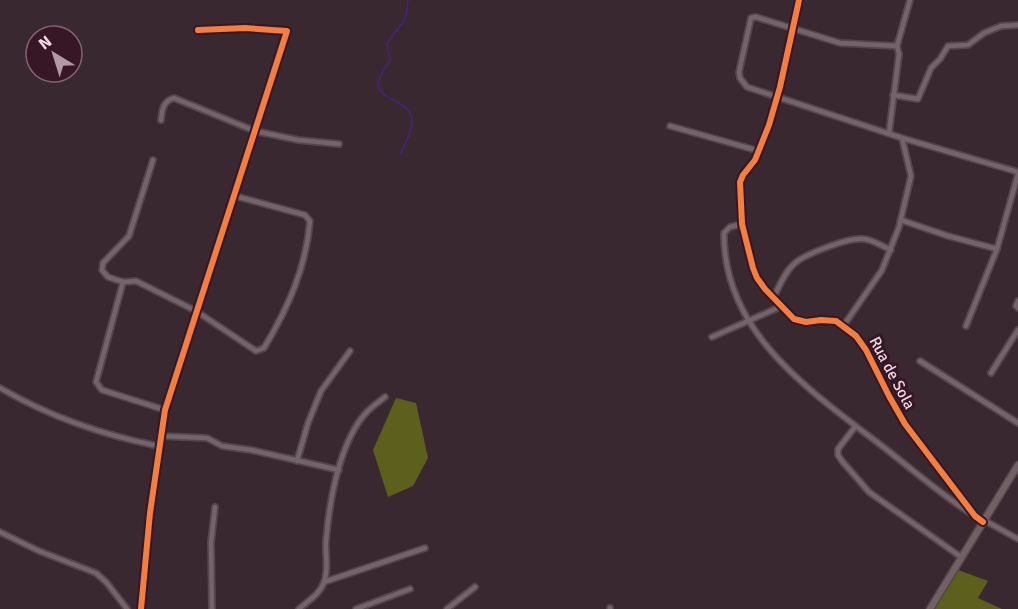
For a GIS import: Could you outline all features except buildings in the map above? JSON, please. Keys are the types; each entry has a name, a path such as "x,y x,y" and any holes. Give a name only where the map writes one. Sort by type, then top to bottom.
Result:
{"main road":[{"path":"930,609 1018,465"}],"street":[{"path":"799,0 777,98 759,151 740,182 742,224 757,278 790,316 800,322 829,320 844,326 882,270 901,220 911,176 902,138"},
{"path":"889,133 897,46 910,0"},
{"path":"897,46 852,45 756,17 752,18 739,72 747,87 777,98 1018,173 997,249 966,326"},
{"path":"893,95 918,99 931,68 948,46 968,45 984,33 1001,27 1018,25"},
{"path":"141,609 158,446 165,410 287,31 245,28 198,30"},
{"path":"161,120 165,104 174,98 255,131 298,140 339,144"},
{"path":"670,126 759,151"},
{"path":"153,159 129,236 103,263 102,270 108,277 123,282 136,281 196,311 256,351 260,351 282,317 298,282 311,223 305,215 235,196"},
{"path":"901,220 997,249"},
{"path":"742,224 724,233 732,285 771,353 855,427 881,445 930,486 975,516"},
{"path":"774,297 789,269 806,256 858,238 891,250"},
{"path":"123,282 96,382 102,390 165,410"},
{"path":"1018,302 1016,306 1018,308"},
{"path":"712,338 782,306"},
{"name":"Rua de Sola","path":"844,326 856,336 866,350 905,424 975,516 1018,539"},
{"path":"991,373 1018,330"},
{"path":"297,461 308,423 321,391 350,351"},
{"path":"920,361 1018,423"},
{"path":"0,388 45,412 88,429 158,446"},
{"path":"299,609 324,582 328,526 339,470 357,425 362,417 385,397"},
{"path":"855,427 838,449 838,455 842,461 869,492 961,557"},
{"path":"160,436 205,438 222,446 251,450 339,470"},
{"path":"212,609 211,543 215,507"},
{"path":"0,532 39,551 96,573 107,583 127,609"},
{"path":"324,582 424,548"},
{"path":"447,609 475,587"},
{"path":"356,609 410,589"}],"shaded area":[{"path":"396,398 416,403 428,458 413,486 388,497 373,450"},
{"path":"958,570 988,581 978,598 1002,609 934,609"}],"waterway":[{"path":"401,154 412,127 410,113 404,106 381,92 378,85 390,61 387,43 406,18 408,0"}],"cycle path":[{"path":"799,0 780,87 769,125 755,160 740,182 742,224 753,268 765,289 794,319 806,322 836,321 856,336 866,350 905,424 975,516 983,522"},
{"path":"141,609 150,513 165,410 287,31 245,28 198,30"}]}
